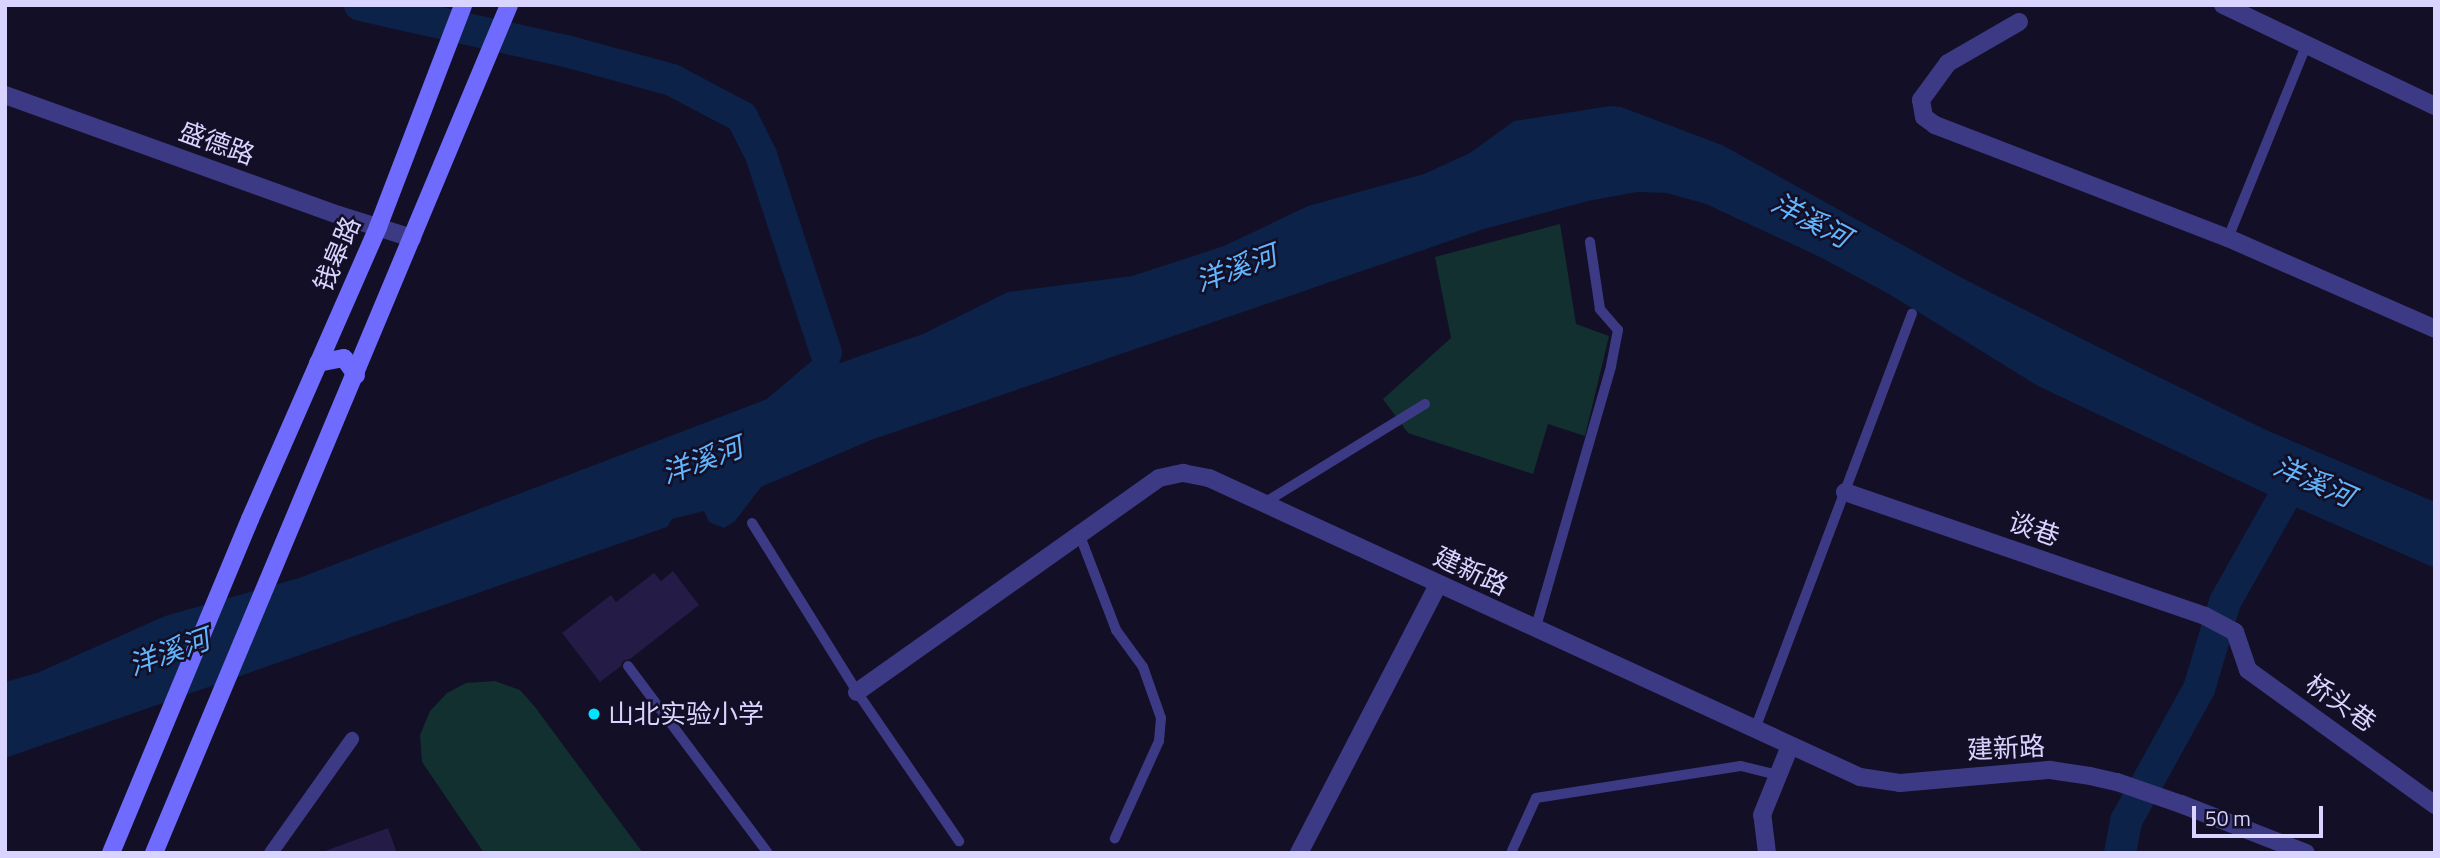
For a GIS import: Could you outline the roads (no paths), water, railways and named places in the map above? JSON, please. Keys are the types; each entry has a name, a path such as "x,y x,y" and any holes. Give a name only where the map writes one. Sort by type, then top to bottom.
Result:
{"main road":[{"name":"钱皋路","path":"111,853 250,519 378,227 463,5"},
{"path":"154,853 509,5"},
{"path":"318,363 344,359 356,375"}],"street":[{"path":"2223,5 2435,106"},
{"path":"2019,22 1948,63 1922,100 1924,117 1935,125 2228,238 2435,329"},
{"name":"盛德路","path":"5,95 412,238"},
{"name":"建新路","path":"857,692 1159,478 1183,473 1209,478 1860,777 1900,783 2050,770 2117,782 2306,853"},
{"name":"谈巷","path":"1845,492 2204,617 2235,632"},
{"path":"1299,853 1438,585"},
{"name":"桥头巷","path":"2235,632 2248,670 2435,805"},
{"path":"271,853 352,739"},
{"path":"1766,853 1762,815 1790,746"}],"lane":[{"path":"2228,238 2306,46"},
{"path":"1535,630 1611,366 1618,330 1600,309 1590,243"},
{"path":"1755,729 1912,314"},
{"path":"1264,503 1424,404"},
{"path":"752,523 857,692 960,841"},
{"path":"1080,536 1116,630 1143,667 1161,718 1158,741 1115,838"},
{"path":"628,666 768,853"},
{"path":"1511,853 1536,798 1741,766 1778,775"}],"water":[{"name":"洋溪河","path":"1610,106 1621,107 1722,145 1964,279 2100,348 2264,429 2435,502 2435,568 2295,507 2038,386 1889,294 1822,258 1706,204 1667,193 1637,192 1588,201 1484,229 871,440 761,487 735,521 724,528 709,522 704,511 672,519 667,527 5,758 5,682 37,673 165,616 299,578 767,399 815,358 826,353 835,354 840,363 923,334 1008,292 1132,276 1224,246 1308,206 1424,174 1470,153 1514,121"}],"waterway":[{"path":"360,5 566,51 672,80 742,117 761,155 826,353"},
{"name":"洋溪河","path":"2120,853 2126,821 2199,689 2225,602 2296,476"}],"place":[{"name":"山北实验小学","path":"594,714"}]}
